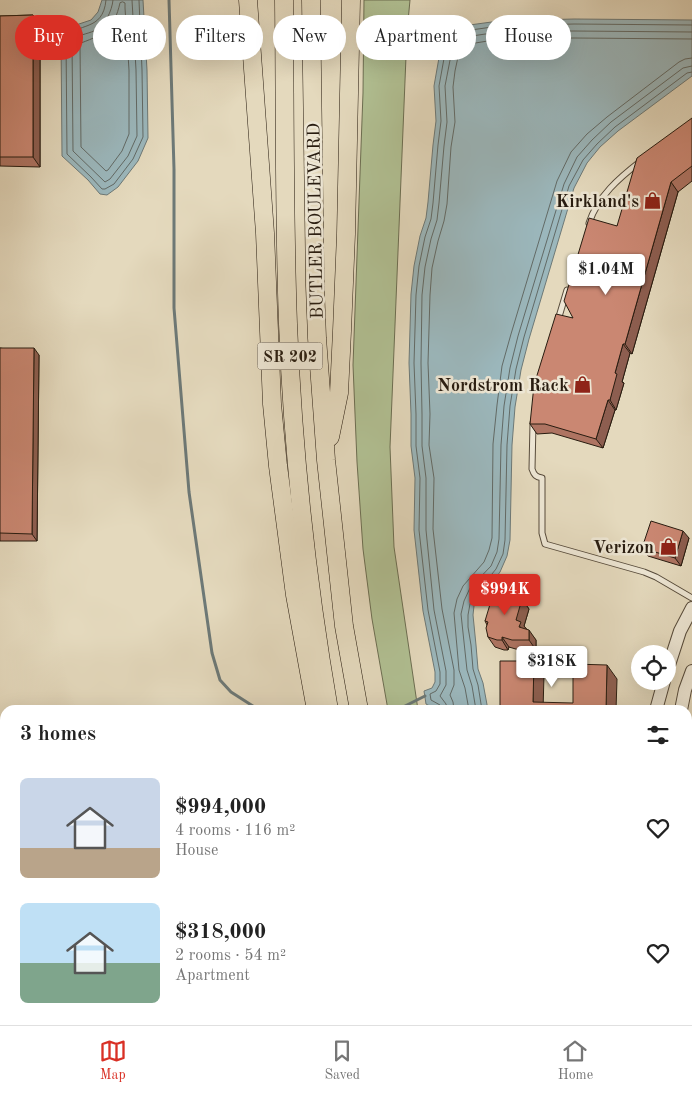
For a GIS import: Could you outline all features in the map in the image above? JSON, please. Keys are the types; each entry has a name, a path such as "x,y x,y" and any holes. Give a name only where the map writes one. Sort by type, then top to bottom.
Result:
{"highway":[{"path":"248,0 265,233 272,404 277,458 292,578 315,705"},
{"name":"BUTLER BOULEVARD","path":"284,0 288,323 292,399 297,474 316,627 328,705"},
{"name":"BUTLER BOULEVARD","path":"311,0 314,286 326,460 344,626 358,705"},
{"path":"326,460 339,393 340,375 346,234 351,0"}],"street":[{"path":"675,645 680,631 692,608"},
{"path":"682,705 692,671"},
{"path":"657,705 662,690"}],"lane":[{"path":"588,226 600,199 620,178 649,155"},
{"path":"556,327 570,280"},
{"path":"533,421 532,469 533,474 542,478 542,533 545,544 644,572 692,598"}],"green space":[{"path":"364,0 410,0 409,15 364,15"},
{"path":"363,60 406,60 390,447 394,547 417,705 387,705 372,619 363,549 353,365"}],"water":[{"path":"102,0 143,0 144,15 95,15"},
{"path":"93,18 93,60 146,60 148,138 138,161 118,187 107,195 100,194 62,156 61,60 83,60 83,23"},
{"path":"571,19 692,20 692,76 618,131 600,147 587,163 574,188 521,370 515,407 512,445 510,540 507,556 500,572 480,594 474,606 473,615 478,669 487,705 428,705 426,704 424,691 432,688 435,682 435,672 423,611 414,530 415,478 411,446 409,363 411,294 414,266 428,202 436,121 434,86 439,60 476,60 476,24 486,23 486,60 571,60"}],"building":[{"path":"0,16 15,16 15,60 33,60 33,157 0,157"},
{"path":"692,118 692,166 671,182 625,344 623,344 610,400 608,400 596,439 545,424 530,424 534,385 556,314 573,318 564,301 589,218 617,226 637,158"},
{"path":"0,348 34,348 32,534 0,533"},
{"name":"Verizon","path":"651,521 683,531 675,558 642,548"},
{"path":"505,583 518,587 515,597 522,599 516,620 521,622 519,627 529,630 529,640 512,640 502,637 502,640 497,640 488,637 486,628 488,622 485,621 494,591 502,593"},
{"path":"500,661 534,661 533,702 573,703 573,664 607,665 606,705 500,705"}],"waterway":[{"path":"169,0 174,169 174,308 189,492 212,653 220,680 231,692 251,705"},
{"path":"407,705 425,696"}],"place":[{"name":"Kirkland's","path":"653,201"},
{"name":"Nordstrom Rack","path":"583,385"},
{"name":"Verizon","path":"668,547"}]}
